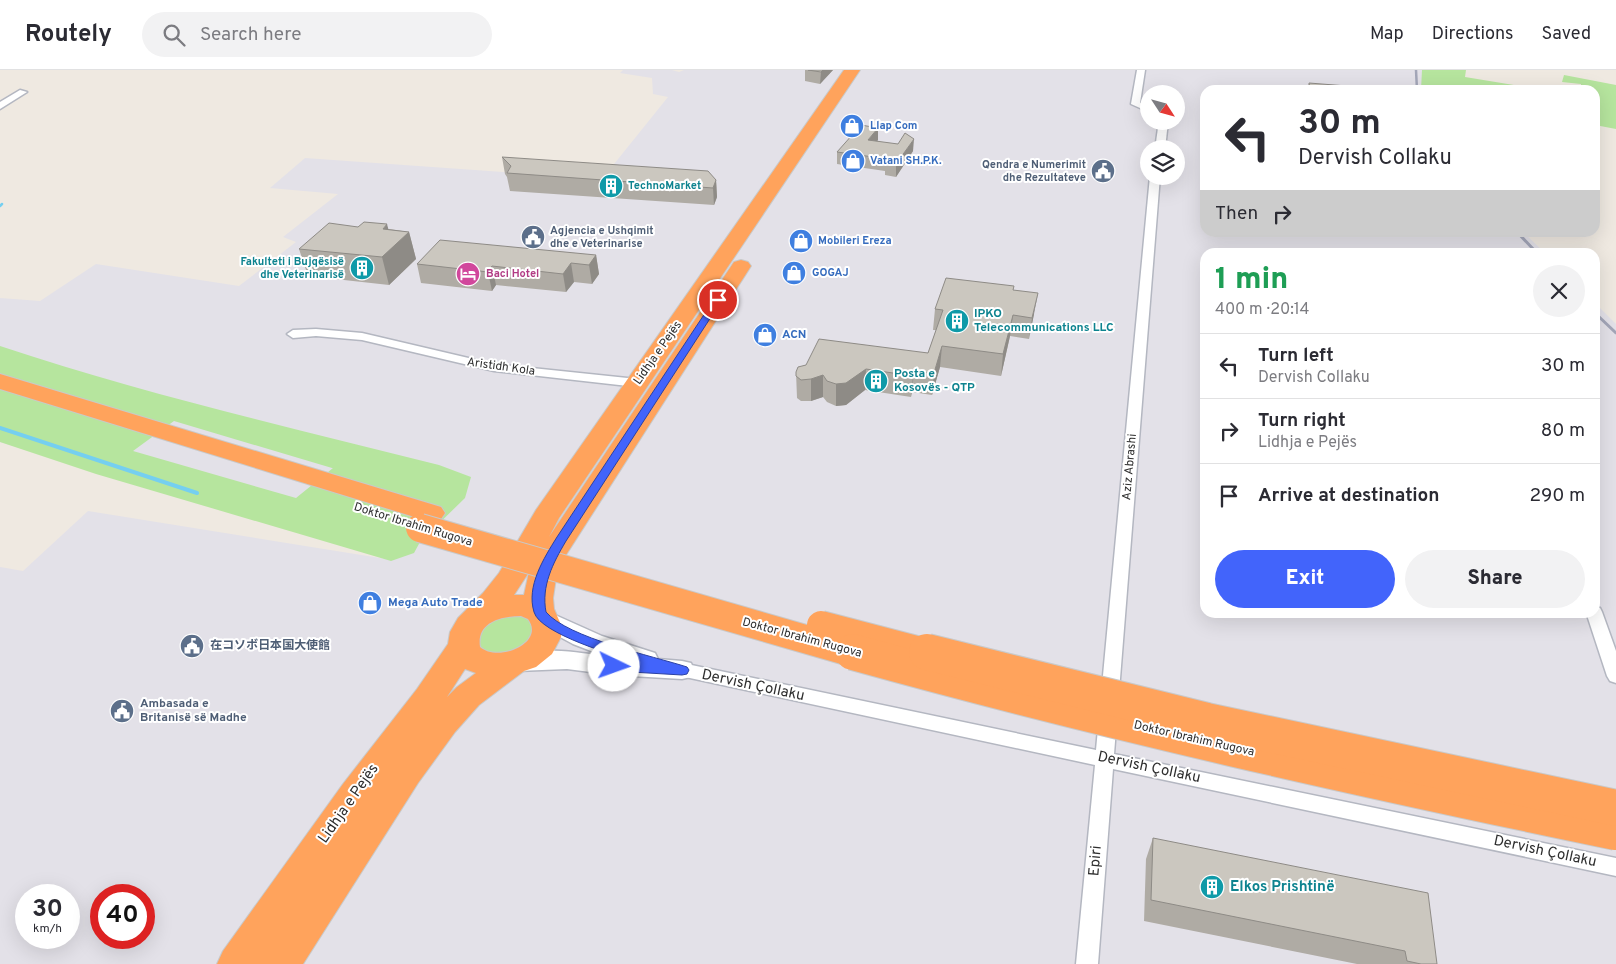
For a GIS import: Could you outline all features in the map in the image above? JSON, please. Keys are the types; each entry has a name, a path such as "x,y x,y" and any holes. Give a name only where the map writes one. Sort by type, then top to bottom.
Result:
{"highway":[{"name":"Lidhja e Pejës","path":"515,662 491,665 481,663 467,653 464,646 467,628 483,613 517,569 546,516 852,70"},
{"name":"Lidhja e Pejës","path":"280,964 406,773 443,723 468,696 515,662 530,656 540,647 546,632 538,602 539,587 550,557 869,70"},
{"name":"Doktor Ibrahim Rugova","path":"0,381 426,521 784,634 999,692 1404,788 1616,832"},
{"name":"Doktor Ibrahim Rugova","path":"0,398 426,521 1070,689 1401,764 1616,808"},
{"path":"355,794 385,739 455,626 485,586 546,516"},
{"name":"Lidhja e Pejës","path":"483,613 498,607 514,605 524,606 542,616"},
{"name":"Lidhja e Pejës","path":"237,964 355,794 390,745 429,698 464,646"}],"street":[{"path":"1140,106 1135,104 1141,70"},
{"path":"0,106 23,92"},
{"name":"Aziz Abrashi","path":"1105,759 1154,185"},
{"name":"Aristidh Kola","path":"294,334 319,333 367,337 418,348 476,364 637,383"},
{"path":"542,616 589,642 682,670"},
{"path":"1596,618 1616,676"},
{"path":"515,662 567,660 614,666 682,670"},
{"name":"Dervish Çollaku","path":"682,670 1616,867"},
{"name":"Epiri","path":"1087,964 1105,759"}],"shaded area":[{"path":"623,70 672,70 679,72 684,70 1430,70 1429,85 1200,85 1200,237 1528,237 1540,248 1200,248 1200,618 1600,618 1600,308 1616,324 1616,964 0,964 0,567 23,571 88,511 386,559 0,442 0,298 40,301 96,264 239,286 296,242 283,237 338,194 270,188 305,158 602,179 668,97 653,94 652,78 620,73"}],"green space":[{"path":"1422,70 1466,70 1465,77 1514,85 1421,85"},
{"path":"1564,75 1616,85 1616,129 1600,126 1600,85 1562,82"},
{"path":"0,346 109,380 273,424 439,465 471,477 465,498 420,542 414,553 391,561 96,474 0,442","holes":["174,421 333,468 296,498 133,451"]},
{"path":"516,613 531,619 535,632 519,651 490,654 477,645 481,625"}],"building":[{"path":"1309,83 1334,85 1309,85"},
{"path":"861,125 878,128 868,140 898,144 905,133 914,139 896,164 885,163 888,159 837,152"},
{"path":"502,157 708,171 716,180 713,188 507,173 511,166"},
{"path":"364,222 387,224 383,229 409,232 382,257 299,249 329,223 358,227"},
{"path":"440,240 596,255 589,265 571,263 563,274 492,266 488,272 417,264"},
{"path":"946,278 1014,286 1013,290 1038,293 1032,318 1013,315 1003,354 942,346 934,373 914,371 913,376 866,369 846,383 836,384 827,381 823,375 801,380 796,376 798,367 806,365 819,339 928,353 943,310 935,309"},
{"path":"1153,838 1428,893 1437,964 1421,964 1407,961 1405,951 1151,900"}],"waterway":[{"path":"0,428 197,493"}],"railway":[{"path":"1416,70 1417,85"},
{"path":"1522,237 1532,248"},
{"path":"1600,318 1616,333"}],"place":[{"name":"Llap Com","path":"852,126"},
{"name":"Vatani SH.P.K.","path":"853,161"},
{"name":"Qendra e Numerimit dhe Rezultateve","path":"1103,171"},
{"name":"TechnoMarket","path":"611,186"},
{"name":"Agjencia e Ushqimit dhe e Veterinarise","path":"533,237"},
{"name":"Mobileri Ereza","path":"801,241"},
{"name":"Fakulteti i Bujqësisë dhe Veterinarisë","path":"362,268"},
{"name":"GOGAJ","path":"794,273"},
{"name":"Baci Hotel","path":"468,274"},
{"name":"IPKO Telecommunications LLC","path":"957,321"},
{"name":"ACN","path":"765,335"},
{"name":"Posta e Kosovës - QTP","path":"876,381"},
{"name":"Mega Auto Trade","path":"370,603"},
{"name":"在コソボ日本国大使館","path":"192,646"},
{"name":"Ambasada e Britanisë së Madhe","path":"122,711"},
{"name":"Elkos Prishtinë","path":"1212,887"}],"route":[{"path":"614,666 682,670 603,647 572,635 544,618 540,613 538,602 539,587 550,557 561,539 718,300"}]}
